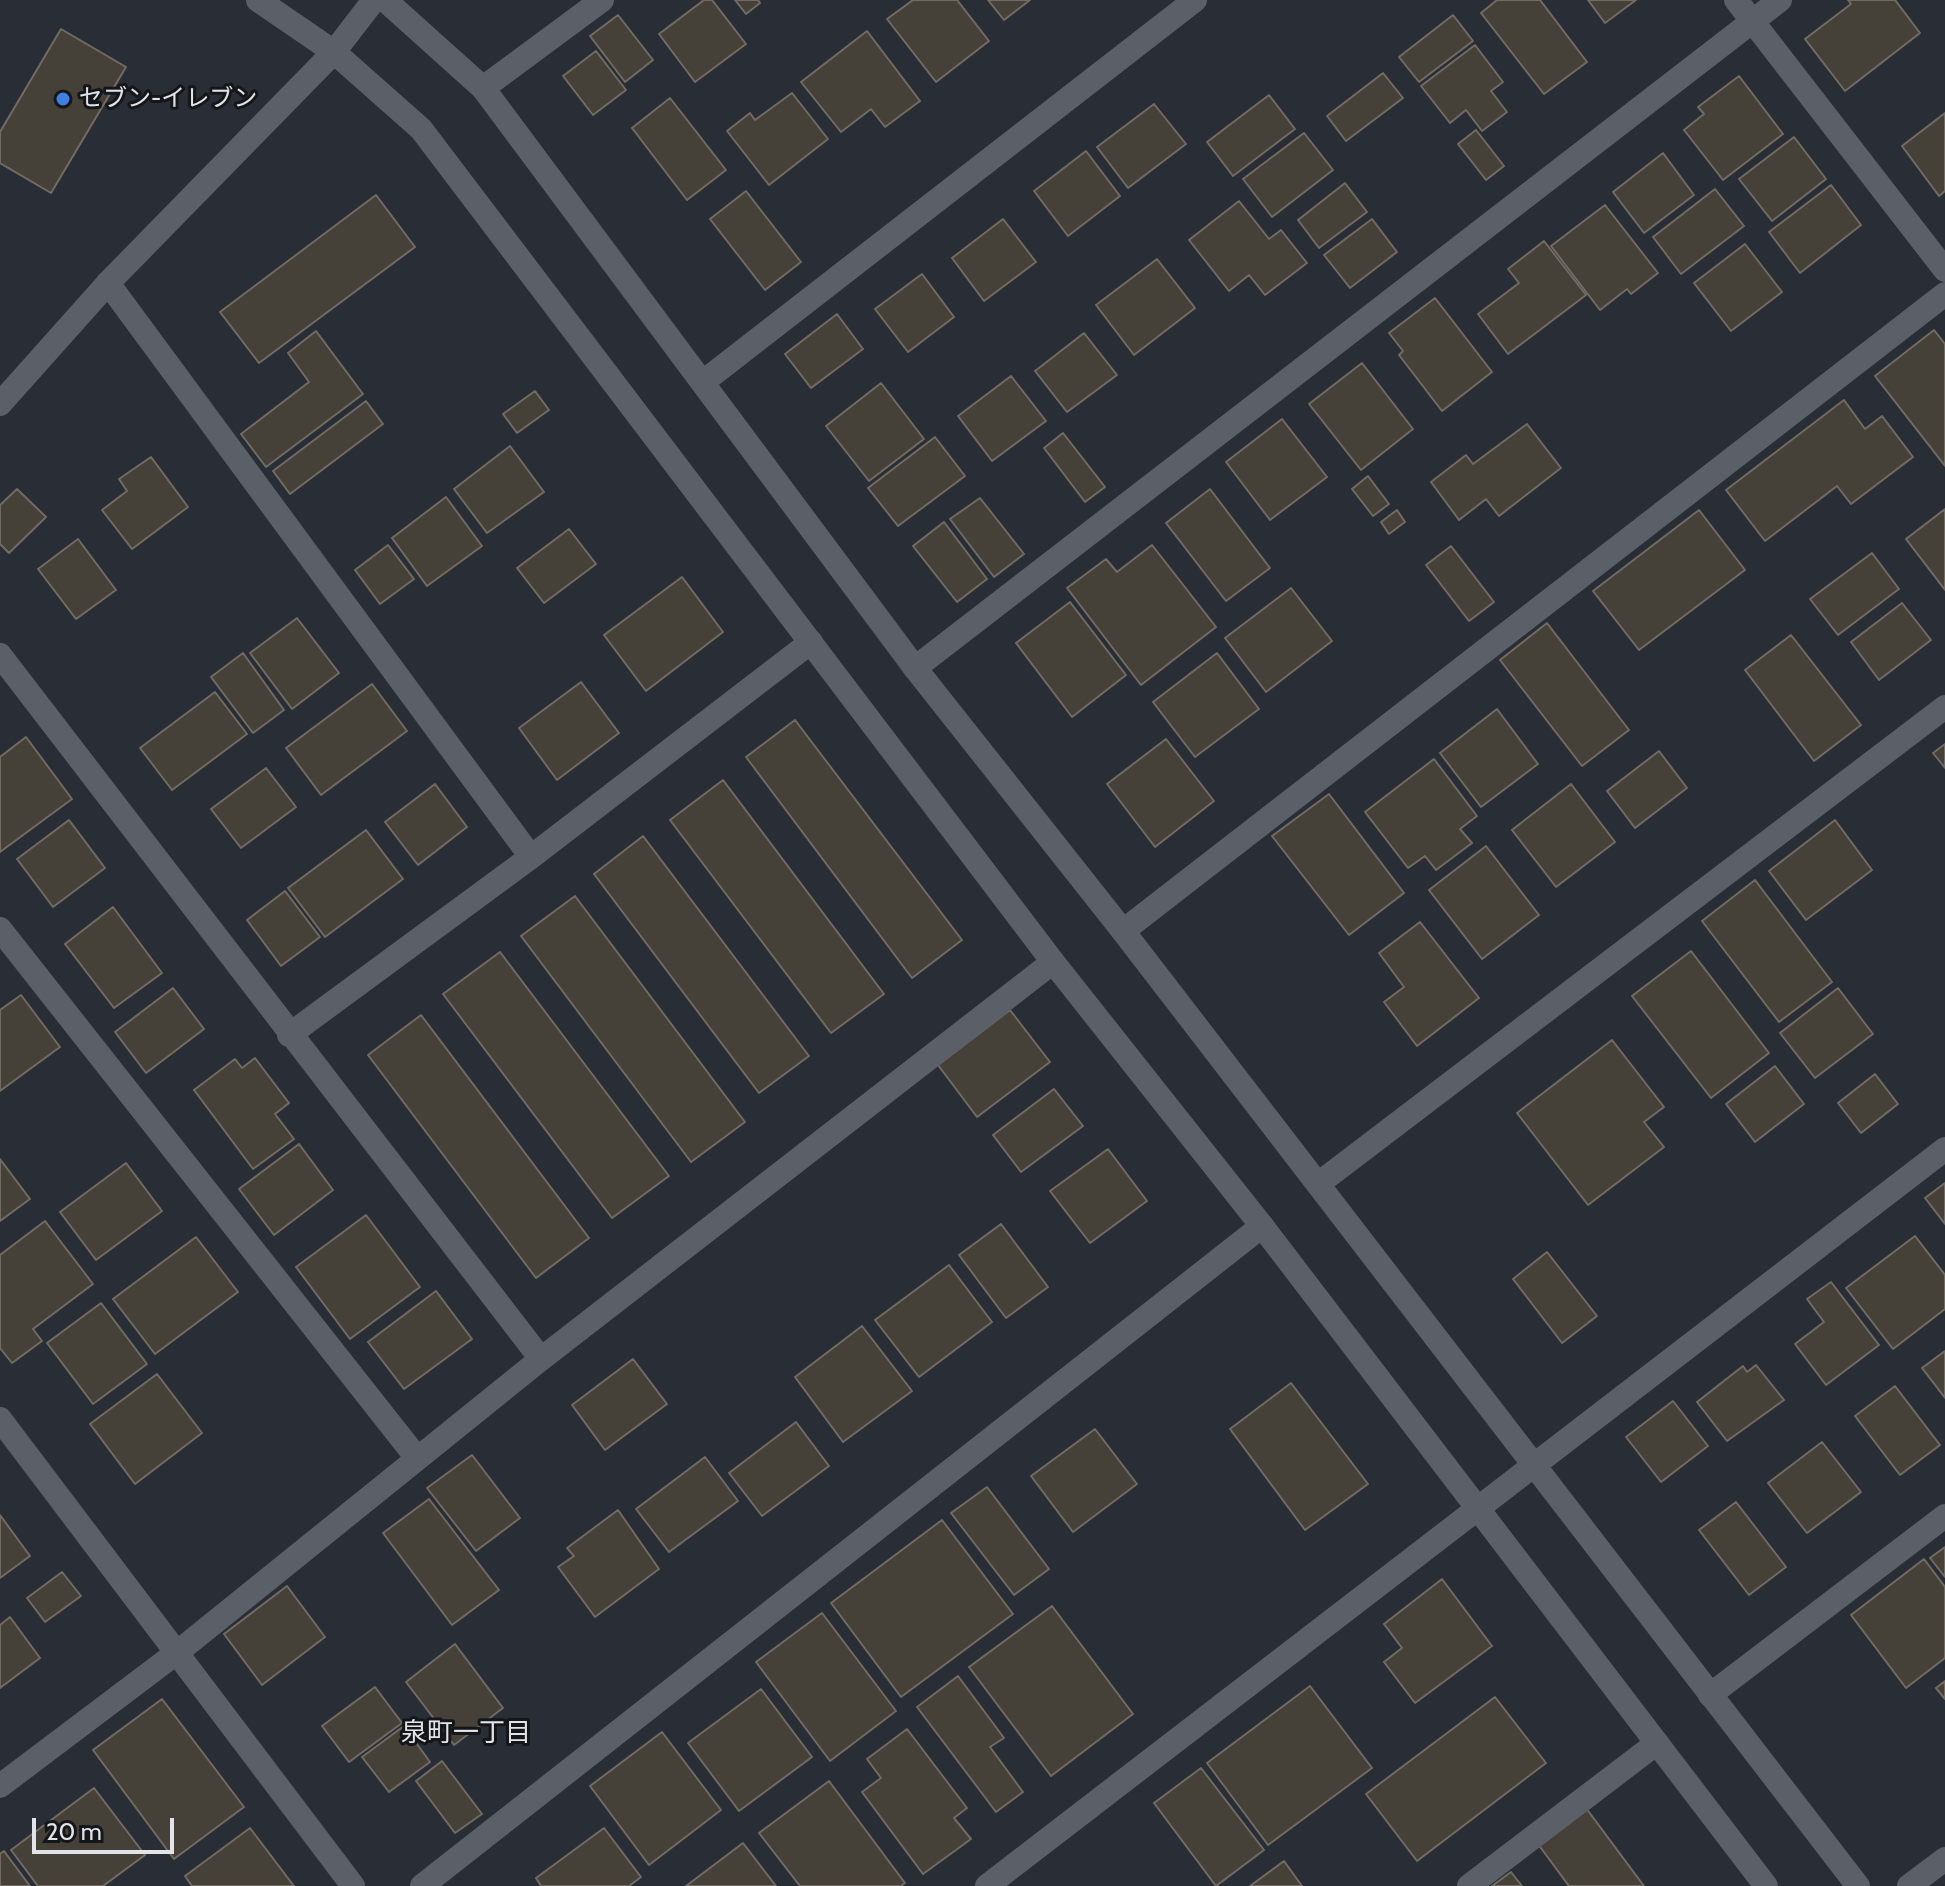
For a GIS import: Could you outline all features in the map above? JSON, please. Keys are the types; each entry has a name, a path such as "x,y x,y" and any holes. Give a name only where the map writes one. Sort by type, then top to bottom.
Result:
{"street":[{"path":"258,0 334,52 421,129 1053,962 1262,1226 1475,1509 1766,1886"},
{"path":"0,404 108,283 334,52 374,0"},
{"path":"385,0 483,88 915,668 1123,931 1858,1886"},
{"path":"483,88 602,0"},
{"path":"703,382 1195,0"},
{"path":"1736,0 1945,270"},
{"path":"915,668 1780,0"},
{"path":"108,283 531,857"},
{"path":"1123,931 1945,294"},
{"path":"289,1035 531,857 811,642"},
{"path":"0,655 541,1359"},
{"path":"1318,1184 1945,707"},
{"path":"0,929 417,1458"},
{"path":"0,1786 179,1651 541,1359 1053,962"},
{"path":"987,1886 1945,1149"},
{"path":"422,1886 1262,1226"},
{"path":"0,1419 179,1651 353,1886"},
{"path":"1710,1695 1945,1516"},
{"path":"1469,1886 1657,1743"},
{"path":"1909,1886 1945,1859"}],"building":[{"path":"704,0 712,0 746,44 695,82 659,34"},
{"path":"735,0 758,0 760,3 746,14"},
{"path":"913,0 957,0 989,41 936,82 887,19"},
{"path":"988,0 1030,0 1004,20"},
{"path":"1497,0 1540,0 1587,62 1544,94 1481,13"},
{"path":"1588,0 1636,0 1605,23"},
{"path":"1848,0 1895,0 1920,33 1845,91 1805,39 1851,4"},
{"path":"618,15 653,60 625,82 590,36"},
{"path":"1453,15 1473,41 1419,82 1399,57"},
{"name":"セブン-イレブン","path":"61,29 126,67 51,193 0,163 0,132"},
{"path":"867,31 920,101 885,127 871,109 841,132 801,82"},
{"path":"1475,45 1503,82 1491,91 1507,112 1482,131 1466,110 1450,123 1421,86"},
{"path":"596,51 626,90 593,115 563,76"},
{"path":"1383,73 1403,98 1346,141 1327,116"},
{"path":"1739,76 1783,134 1723,180 1684,130 1704,114 1698,107"},
{"path":"792,93 828,139 769,185 727,131 750,113 755,120"},
{"path":"1269,95 1295,129 1233,176 1207,142"},
{"path":"670,98 726,170 687,200 632,128"},
{"path":"1154,104 1186,144 1128,188 1097,147"},
{"path":"1945,113 1945,191 1939,196 1902,146"},
{"path":"1476,130 1504,166 1486,180 1458,144"},
{"path":"1304,133 1333,170 1272,217 1243,179"},
{"path":"1794,137 1826,179 1772,221 1739,179"},
{"path":"1086,151 1120,196 1068,236 1034,191"},
{"path":"1663,153 1694,195 1644,233 1613,192"},
{"path":"1345,183 1367,212 1319,248 1298,220"},
{"path":"1831,185 1861,225 1800,273 1769,232"},
{"path":"1715,189 1744,226 1681,274 1653,237"},
{"path":"746,191 801,262 765,290 710,219"},
{"path":"376,195 415,247 259,363 220,312"},
{"path":"1239,201 1269,239 1281,230 1307,263 1265,295 1249,275 1229,291 1189,240"},
{"path":"1605,205 1658,273 1631,294 1627,289 1600,310 1551,246"},
{"path":"1003,219 1036,262 984,301 952,258"},
{"path":"1372,219 1397,252 1350,288 1324,255"},
{"path":"1544,241 1586,295 1508,354 1478,314 1519,283 1508,269"},
{"path":"1745,244 1782,292 1731,331 1694,283"},
{"path":"1157,259 1195,308 1134,355 1096,305"},
{"path":"922,274 954,317 908,352 875,309"},
{"path":"1435,298 1492,372 1442,411 1399,355 1403,351 1389,333"},
{"path":"837,314 863,349 811,388 785,354"},
{"path":"1934,330 1945,344 1945,466 1875,376"},
{"path":"316,331 363,394 266,467 241,434 309,382 288,353"},
{"path":"1084,333 1117,375 1067,412 1035,371"},
{"path":"1362,363 1413,429 1361,470 1309,404"},
{"path":"1011,376 1046,421 992,461 958,416"},
{"path":"881,383 924,439 869,481 826,426"},
{"path":"535,391 549,410 517,433 503,414"},
{"path":"1844,400 1865,429 1882,416 1913,457 1851,504 1837,486 1765,541 1726,490"},
{"path":"366,401 383,424 290,494 273,471"},
{"path":"1282,419 1327,477 1270,520 1226,462"},
{"path":"1527,424 1561,468 1499,516 1486,499 1459,520 1431,482 1466,455 1473,464"},
{"path":"1063,433 1105,487 1085,502 1044,448"},
{"path":"935,437 965,476 898,526 868,488"},
{"path":"510,446 544,492 487,533 454,489"},
{"path":"151,457 188,507 132,549 102,510 127,491 119,479"},
{"path":"1368,476 1389,504 1373,516 1352,489"},
{"path":"17,489 46,517 9,553 0,544 0,505"},
{"path":"1210,489 1270,568 1226,601 1166,523"},
{"path":"446,497 482,546 427,586 392,538"},
{"path":"980,498 1024,554 994,577 950,519"},
{"path":"1945,509 1945,590 1906,539"},
{"path":"1397,510 1405,522 1389,534 1381,522"},
{"path":"1699,510 1745,570 1639,650 1593,591"},
{"path":"944,522 987,579 957,602 913,546"},
{"path":"569,529 596,564 544,603 517,568"},
{"path":"78,539 116,590 76,619 38,569"},
{"path":"388,545 414,579 380,604 355,570"},
{"path":"1152,545 1216,627 1141,685 1067,588 1106,559 1117,572"},
{"path":"1451,546 1494,602 1469,621 1426,565"},
{"path":"1872,553 1899,589 1838,635 1810,599"},
{"path":"682,577 723,632 646,691 604,635"},
{"path":"1291,588 1332,641 1266,692 1225,638"},
{"path":"1070,602 1126,675 1072,717 1016,643"},
{"path":"1902,603 1931,640 1879,680 1851,642"},
{"path":"297,618 339,673 292,709 250,653"},
{"path":"1547,623 1629,730 1582,766 1500,660"},
{"path":"1791,635 1861,725 1814,761 1745,670"},
{"path":"243,653 284,710 253,733 211,677"},
{"path":"1217,653 1259,709 1195,757 1153,702"},
{"path":"581,682 619,733 557,780 519,728"},
{"path":"372,684 407,731 321,795 286,748"},
{"path":"215,692 247,734 172,790 140,748"},
{"path":"1497,709 1538,764 1481,807 1440,753"},
{"path":"795,720 962,940 912,978 746,757"},
{"path":"26,737 72,799 0,852 0,757"},
{"path":"1166,739 1214,801 1155,847 1107,784"},
{"path":"1945,744 1945,768 1933,753"},
{"path":"1659,751 1687,788 1635,828 1607,791"},
{"path":"1434,759 1477,816 1460,829 1472,843 1436,870 1425,856 1408,868 1365,812"},
{"path":"266,768 296,807 241,848 211,809"},
{"path":"723,780 884,994 831,1033 670,820"},
{"path":"435,784 467,827 418,865 385,822"},
{"path":"1571,784 1615,842 1556,887 1512,830"},
{"path":"1329,794 1404,893 1349,935 1272,836"},
{"path":"69,820 105,868 53,907 17,859"},
{"path":"1835,820 1872,870 1806,920 1769,871"},
{"path":"366,830 403,879 325,937 288,888"},
{"path":"643,836 809,1056 759,1093 594,874"},
{"path":"1486,846 1539,915 1482,959 1429,890"},
{"path":"1755,880 1832,982 1779,1022 1702,921"},
{"path":"285,891 320,937 281,966 247,920"},
{"path":"575,896 745,1122 691,1162 521,936"},
{"path":"113,907 162,973 114,1008 65,944"},
{"path":"1420,922 1479,998 1417,1046 1384,1002 1404,987 1379,953"},
{"path":"1691,951 1769,1053 1711,1098 1632,996"},
{"path":"500,952 669,1176 612,1218 443,994"},
{"path":"173,988 204,1029 146,1073 115,1032"},
{"path":"1838,988 1873,1034 1815,1078 1780,1033"},
{"path":"21,995 60,1047 0,1091 0,1010"},
{"path":"1010,1010 1050,1062 977,1117 938,1065"},
{"path":"421,1015 589,1238 536,1278 368,1055"},
{"path":"1612,1040 1664,1107 1644,1122 1664,1147 1588,1205 1517,1113"},
{"path":"255,1058 289,1103 275,1114 294,1139 253,1169 194,1090 235,1059 242,1068"},
{"path":"1775,1066 1804,1104 1755,1142 1726,1104"},
{"path":"1875,1074 1898,1104 1861,1133 1838,1103"},
{"path":"1054,1089 1083,1126 1021,1172 993,1135"},
{"path":"299,1144 333,1190 274,1235 239,1189"},
{"path":"1108,1149 1147,1201 1090,1243 1050,1191"},
{"path":"0,1159 30,1199 0,1221"},
{"path":"126,1163 162,1211 96,1260 60,1212"},
{"path":"1945,1183 1945,1224 1925,1198"},
{"path":"366,1215 420,1287 350,1339 296,1267"},
{"path":"45,1221 93,1284 33,1329 42,1341 12,1363 0,1348 0,1255"},
{"path":"1001,1224 1048,1287 1006,1318 959,1255"},
{"path":"1915,1236 1945,1275 1945,1309 1893,1349 1846,1288"},
{"path":"196,1237 238,1292 155,1354 113,1299"},
{"path":"1547,1252 1597,1316 1562,1343 1513,1279"},
{"path":"949,1265 992,1322 919,1377 875,1320"},
{"path":"1831,1282 1879,1345 1826,1385 1795,1344 1824,1322 1807,1299"},
{"path":"436,1291 472,1339 404,1389 368,1342"},
{"path":"101,1303 147,1364 93,1404 47,1343"},
{"path":"862,1326 912,1391 843,1442 795,1377"},
{"path":"1945,1351 1945,1398 1922,1368"},
{"path":"633,1359 667,1404 605,1450 572,1405"},
{"path":"1756,1365 1784,1400 1727,1441 1697,1402 1743,1366 1747,1372"},
{"path":"157,1374 202,1433 135,1484 90,1424"},
{"path":"1291,1383 1368,1484 1305,1530 1230,1429"},
{"path":"1895,1386 1940,1445 1900,1475 1855,1416"},
{"path":"1673,1401 1708,1446 1661,1482 1626,1437"},
{"path":"796,1422 829,1466 762,1516 729,1473"},
{"path":"1095,1429 1137,1484 1073,1532 1031,1476"},
{"path":"1822,1442 1861,1492 1807,1533 1768,1483"},
{"path":"472,1455 520,1518 476,1551 427,1488"},
{"path":"705,1457 738,1501 669,1552 636,1509"},
{"path":"987,1487 1049,1569 1014,1595 951,1513"},
{"path":"429,1499 499,1590 452,1625 383,1533"},
{"path":"1736,1502 1786,1567 1749,1595 1699,1530"},
{"path":"618,1510 659,1569 595,1617 558,1567 574,1556 567,1548"},
{"path":"0,1515 30,1556 0,1578"},
{"path":"942,1520 1013,1614 901,1697 831,1603"},
{"path":"1945,1547 1945,1577 1930,1558"},
{"path":"1924,1559 1945,1587 1945,1658 1906,1688 1851,1615"},
{"path":"62,1572 81,1596 45,1622 27,1598"},
{"path":"1442,1579 1492,1646 1415,1703 1384,1662 1402,1648 1384,1624"},
{"path":"287,1586 325,1637 262,1685 224,1634"},
{"path":"1052,1606 1133,1714 1051,1776 969,1667"},
{"path":"822,1613 896,1711 830,1761 756,1662"},
{"path":"10,1617 40,1658 0,1688 0,1625"},
{"path":"455,1644 503,1708 454,1745 406,1682"},
{"path":"958,1676 1004,1738 990,1747 1023,1792 996,1812 917,1707"},
{"path":"1945,1681 1945,1699 1936,1688"},
{"path":"1310,1686 1372,1768 1268,1845 1207,1763"},
{"path":"375,1687 402,1723 349,1762 322,1726"},
{"path":"761,1689 812,1757 739,1811 688,1743"},
{"path":"1495,1697 1546,1763 1417,1861 1366,1794"},
{"path":"162,1699 244,1807 174,1859 93,1750"},
{"path":"404,1726 430,1762 389,1792 362,1757"},
{"path":"907,1729 967,1808 954,1818 971,1839 923,1874 862,1792 881,1778 867,1759"},
{"path":"662,1732 721,1810 649,1865 590,1786"},
{"path":"442,1761 482,1814 455,1833 416,1781"},
{"path":"1201,1768 1264,1850 1216,1886 1154,1803"},
{"path":"829,1781 905,1883 901,1886 800,1886 759,1833"},
{"path":"94,1788 145,1855 103,1886 38,1886 11,1850"},
{"path":"1583,1804 1644,1886 1569,1886 1535,1840"},
{"path":"250,1828 294,1886 192,1886 185,1876"},
{"path":"604,1828 641,1877 629,1886 541,1886 536,1878"},
{"path":"743,1843 776,1886 686,1886"},
{"path":"4,1851 30,1886 0,1886 0,1854"},
{"path":"1284,1861 1302,1886 1250,1886"},
{"path":"1511,1872 1522,1886 1492,1886"}],"place":[{"name":"セブン-イレブン","path":"63,99"}],"district":[{"name":"泉町一丁目","path":"466,1733"}]}
